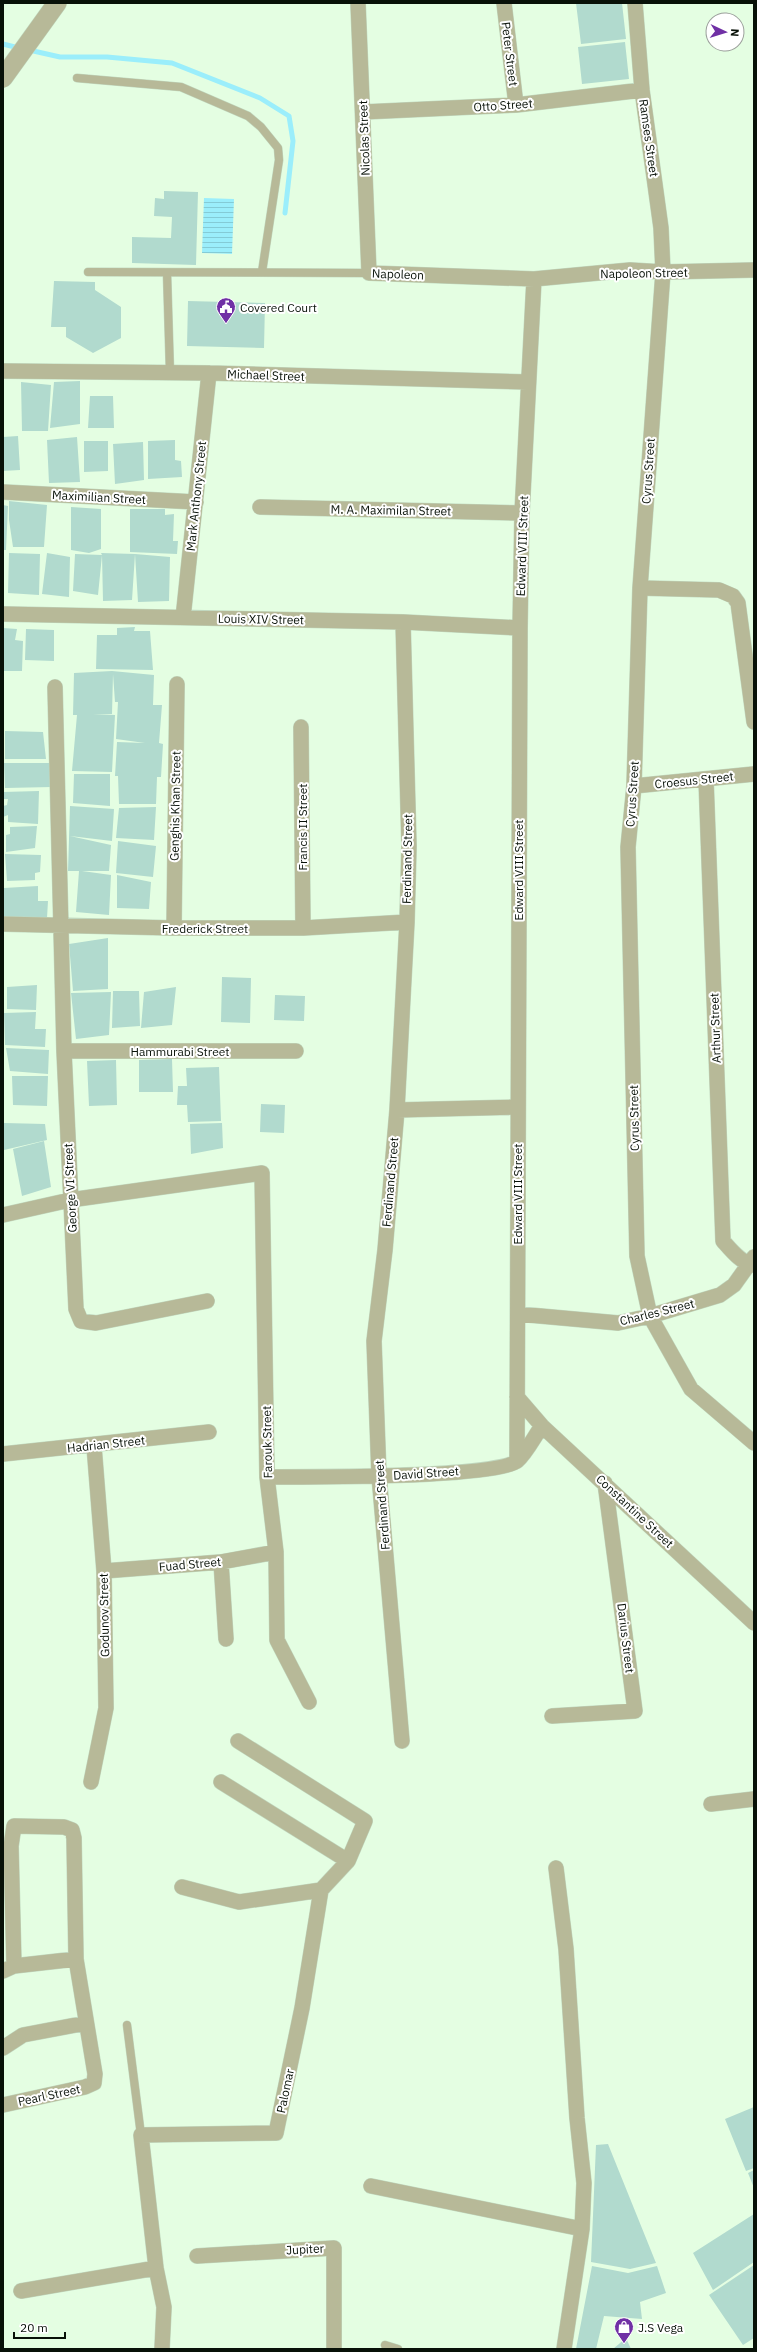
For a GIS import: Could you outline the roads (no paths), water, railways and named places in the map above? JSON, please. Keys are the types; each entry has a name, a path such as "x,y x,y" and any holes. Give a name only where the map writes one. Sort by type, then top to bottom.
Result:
{"street":[{"name":"Nicolas Street","path":"358,3 369,273"},
{"name":"Peter Street","path":"504,3 516,105"},
{"name":"Ramses Street","path":"635,3 642,90 661,228 663,272"},
{"path":"5,75 54,7"},
{"name":"Otto Street","path":"363,112 516,105 642,90"},
{"name":"Napoleon Street","path":"534,279 630,270 663,272 754,270"},
{"name":"Cyrus Street","path":"663,272 640,588 634,786 628,848 637,1256 650,1316 691,1389 754,1443"},
{"name":"Napoleon","path":"369,273 534,279"},
{"name":"Edward VIII Street","path":"517,1461 517,1107 520,628 522,514 534,279"},
{"name":"Michael Street","path":"3,371 209,373 528,382"},
{"name":"Mark Anthony Street","path":"183,618 209,373"},
{"name":"Maximilian Street","path":"3,492 196,502"},
{"name":"M. A. Maximilan Street","path":"260,507 522,514"},
{"path":"640,588 719,590 733,596 738,603 754,722"},
{"name":"Louis XIV Street","path":"3,614 403,622 520,628"},
{"name":"Ferdinand Street","path":"402,1741 378,1476 374,1341 385,1250 397,1110 407,922 409,846 403,622"},
{"name":"Genghis Khan Street","path":"174,928 177,684"},
{"name":"George VI Street","path":"55,687 64,1051 76,1309 81,1321 96,1323 207,1301"},
{"name":"Francis II Street","path":"301,727 303,928"},
{"name":"Croesus Street","path":"634,786 754,774"},
{"name":"Arthur Street","path":"706,779 723,1241 734,1253 753,1262"},
{"name":"Frederick Street","path":"3,924 174,928 303,928 407,922"},
{"name":"Hammurabi Street","path":"64,1051 296,1051"},
{"path":"397,1110 517,1107"},
{"name":"Farouk Street","path":"70,1200 262,1173 267,1478 276,1552 276,1640 309,1702"},
{"path":"3,1215 70,1200"},
{"name":"Charles Street","path":"518,1314 618,1324 720,1295 734,1285 753,1262"},
{"name":"Constantine Street","path":"517,1398 542,1426 606,1483 754,1623"},
{"path":"517,1461 542,1426"},
{"name":"Hadrian Street","path":"3,1454 94,1446 209,1432"},
{"name":"Godunov Street","path":"91,1782 106,1708 104,1571 94,1446"},
{"name":"David Street","path":"267,1478 378,1476 489,1469 517,1461"},
{"name":"Darius Street","path":"552,1716 635,1711 606,1483"},
{"name":"Fuad Street","path":"104,1571 221,1562 276,1552"},
{"path":"221,1562 226,1639"},
{"path":"182,1887 239,1902 321,1890 348,1861 365,1821 238,1740"},
{"path":"221,1782 348,1861"},
{"path":"711,1804 754,1799"},
{"path":"3,2048 23,2035 86,2023 76,1959 74,1838 72,1830 64,1827 14,1826 7,1846 9,1969 76,1959"},
{"path":"556,1868 566,1950 577,2118 584,2183 582,2229 564,2349"},
{"name":"Palomar","path":"142,2135 276,2133 302,2008 321,1890"},
{"name":"Pearl Street","path":"3,2105 85,2087 94,2083 95,2074 86,2023"},
{"path":"142,2135 156,2268 164,2307 162,2349"},
{"path":"371,2186 582,2229"},
{"name":"Jupiter","path":"197,2256 334,2248 334,2349"},
{"path":"21,2291 156,2268"}],"lane":[{"path":"77,78 181,87 248,116 261,126 278,148 279,160 262,272"},
{"name":"Napoleon","path":"88,272 369,273"},
{"path":"167,273 170,373"},
{"path":"127,2025 142,2135"},
{"path":"386,2345 398,2349"}],"water":[{"path":"204,198 234,199 232,254 202,253"}],"waterway":[{"path":"3,44 19,48"},
{"path":"29,50 60,57 107,57 172,63 260,98 289,116 293,141 285,213"}],"place":[{"name":"Covered Court","path":"226,324"},
{"name":"J.S Vega","path":"624,2344"}]}
